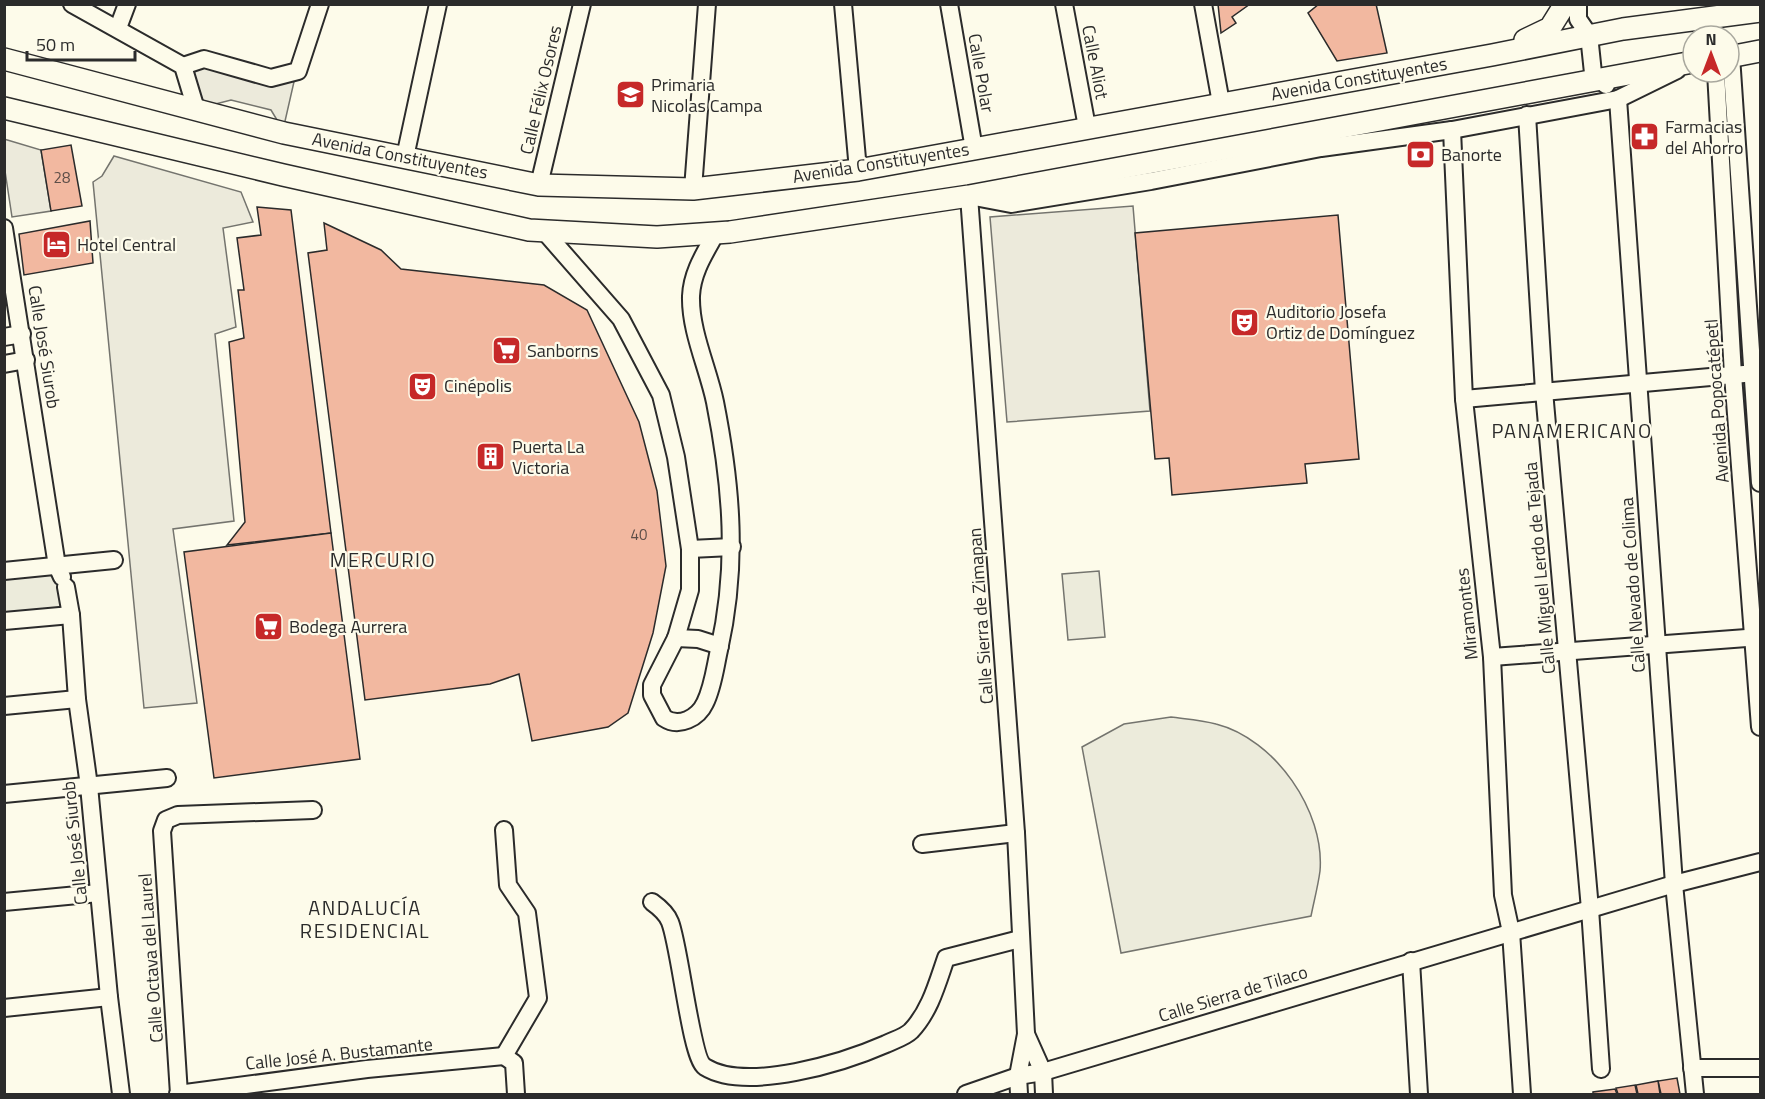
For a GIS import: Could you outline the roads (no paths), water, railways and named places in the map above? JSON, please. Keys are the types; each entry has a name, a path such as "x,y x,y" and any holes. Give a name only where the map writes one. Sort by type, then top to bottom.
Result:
{"main road":[{"path":"1492,56 1550,28 1565,4"},
{"name":"Avenida Constituyentes","path":"4,59 284,133 539,184 693,189 858,170 1492,56 1589,35 1761,11"},
{"path":"1741,54 1761,51"},
{"path":"4,108 283,176 529,230 657,237 716,233 969,196 1681,65"}],"street":[{"path":"72,4 183,66 196,109"},
{"path":"118,28 127,4"},
{"path":"183,66 204,59 271,78 298,71 320,4"},
{"path":"405,157 438,4"},
{"name":"Calle Félix Osores","path":"539,184 582,4"},
{"path":"693,189 707,4"},
{"path":"843,4 858,170"},
{"name":"Calle Polar","path":"949,4 974,148"},
{"name":"Calle Aliot","path":"1064,4 1087,127"},
{"path":"1203,4 1221,104"},
{"path":"1578,4 1578,19 1589,35 1593,73 1618,99"},
{"path":"969,196 1011,204 1151,181 1321,148 1452,130 1618,99 1681,68"},
{"name":"Avenida Popocatépetl","path":"1717,84 1733,375 1758,637 1761,728"},
{"name":"Avenida Popocatépetl","path":"1732,84 1757,372 1761,483"},
{"name":"Calle Nevado de Colima","path":"1618,99 1674,884 1695,1095"},
{"name":"Calle Miguel Lerdo de Tejada","path":"1527,115 1544,391 1590,909 1601,1069"},
{"name":"Miramontes","path":"1452,130 1464,399 1492,657 1503,895 1511,932 1522,1095"},
{"name":"Calle Sierra de Zimapan","path":"969,196 1016,833 1026,1034 1018,1076 1019,1095"},
{"name":"Calle José Siurob","path":"4,228 62,577 71,615 77,699 89,786 109,997 121,1095"},
{"path":"544,231 621,319 661,395 676,457 690,549 690,590 676,638 652,685 655,704 668,721 679,722 692,718 704,705 727,610 732,547 730,489 715,403 693,317 691,297 696,272 716,233"},
{"path":"4,338 22,334"},
{"path":"4,364 26,360"},
{"path":"1464,399 1757,372"},
{"path":"690,549 732,547"},
{"path":"4,571 62,577 114,560"},
{"path":"4,621 71,615"},
{"path":"1492,657 1758,637"},
{"path":"676,638 698,639 720,646"},
{"path":"4,706 77,699"},
{"path":"4,794 166,778"},
{"name":"Calle Octava del Laurel","path":"178,1094 162,831 166,820 178,815 313,810"},
{"path":"504,830 508,885 527,913 538,998 504,1056 514,1063 516,1095"},
{"path":"922,844 1016,833"},
{"name":"Calle Sierra de Tilaco","path":"966,1095 1018,1076 1043,1072 1674,884 1761,862"},
{"path":"4,902 99,892"},
{"path":"652,902 670,920 683,975 695,1051 703,1066 724,1075 771,1076 853,1059 909,1033 928,1009 946,958 1020,939"},
{"path":"1411,961 1419,1095"},
{"path":"4,1008 109,997"},
{"name":"Calle Sierra de Zimapan","path":"1026,1034 1043,1072 1044,1095"},
{"name":"Calle José A. Bustamante","path":"178,1094 367,1069 504,1056"},
{"path":"1692,1068 1761,1068"}],"place":[{"name":"Primaria Nicolas Campa","path":"630,95"},
{"name":"Farmacias del Ahorro","path":"1644,137"},
{"name":"Banorte","path":"1420,155"},
{"name":"Hotel Central","path":"56,245"},
{"name":"Auditorio Josefa Ortiz de Domínguez","path":"1245,322"},
{"name":"Sanborns","path":"506,351"},
{"name":"Cinépolis","path":"423,386"},
{"name":"Puerta La Victoria","path":"491,457"},
{"name":"Bodega Aurrera","path":"268,627"}],"district":[{"name":"PANAMERICANO","path":"1572,431"},
{"name":"MERCURIO","path":"383,560"},
{"name":"ANDALUCÍA RESIDENCIAL","path":"365,920"}]}
